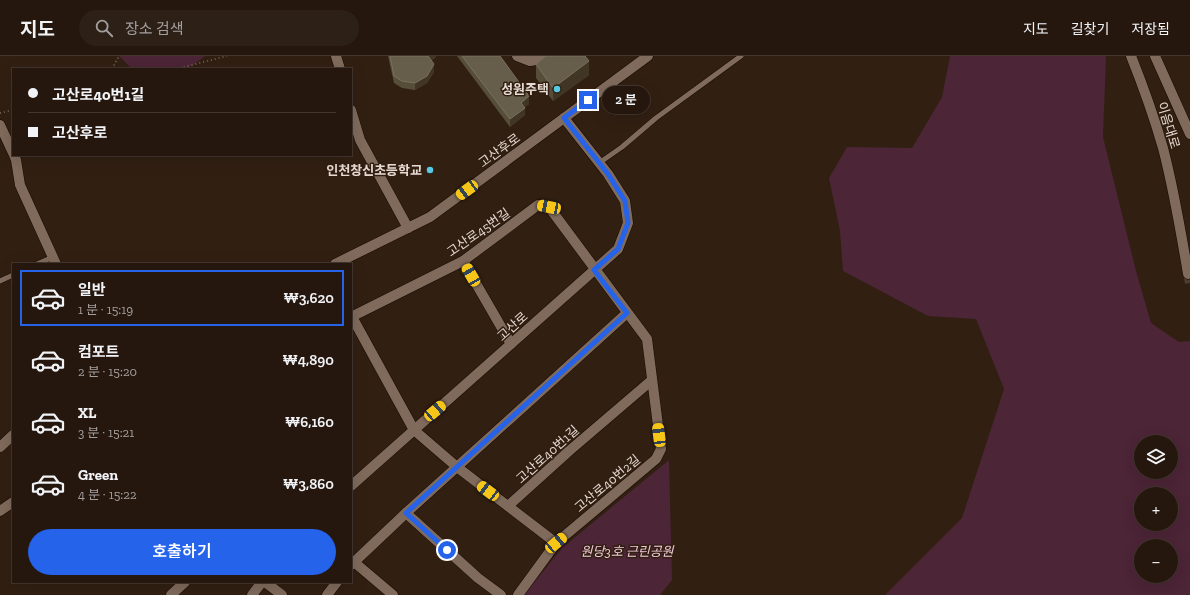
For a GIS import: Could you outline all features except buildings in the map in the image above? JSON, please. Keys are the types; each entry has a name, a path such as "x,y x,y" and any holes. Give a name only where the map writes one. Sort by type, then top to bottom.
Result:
{"street":[{"path":"336,56 340,68"},
{"path":"517,56 530,61 548,58 550,56"},
{"name":"고산후로","path":"337,263 430,217 648,56"},
{"name":"이음대로","path":"1131,56 1148,100 1162,148 1178,211 1188,274"},
{"name":"이음대로","path":"1155,56 1190,134"},
{"path":"352,113 360,140 408,228"},
{"name":"고산로","path":"352,485 618,249 628,223 625,201 608,174 564,118"},
{"path":"0,125 12,150"},
{"path":"15,156 20,184 54,261"},
{"name":"고산로45번길","path":"352,316 463,261 538,205 549,207 594,270"},
{"path":"463,261 511,344"},
{"name":"고산로40번2길","path":"518,595 556,543 656,459 661,449 647,339 594,270"},
{"path":"393,595 352,564 406,513 627,313"},
{"path":"352,318 414,430 457,467 556,543"},
{"name":"고산로40번1길","path":"508,506 569,451 652,380"},
{"path":"0,447 12,436"},
{"path":"0,511 12,503"},
{"path":"406,513 478,578 501,595"},
{"path":"171,595 184,583"},
{"path":"252,595 261,583"},
{"path":"266,583 282,595"},
{"path":"327,595 336,583"}],"lane":[{"path":"599,163 622,147 656,118 741,56"},
{"path":"43,263 54,261"},
{"path":"0,281 12,275"}],"path":[{"path":"113,68 119,56"},
{"path":"180,68 227,56"},
{"path":"0,113 12,110"}],"green space":[{"path":"119,56 205,56 192,66 185,68 131,68"},
{"path":"950,56 1106,56 1103,137 1136,271 1151,323 1179,342 1190,341 1190,595 885,595 962,518 1004,389 976,319 928,316 843,271 840,231 829,178 847,147 912,148 942,97"},
{"name":"원당3호 근린공원","path":"669,460 672,580 660,595 524,595 562,548"}],"tunnel":[{"path":"1188,274 1190,283"}],"place":[{"name":"성원주택","path":"557,89"},
{"name":"인천창신초등학교","path":"430,170"}],"route":[{"path":"447,550 406,513 627,313 594,270 618,249 628,223 625,201 608,174 564,118 588,100"}]}
